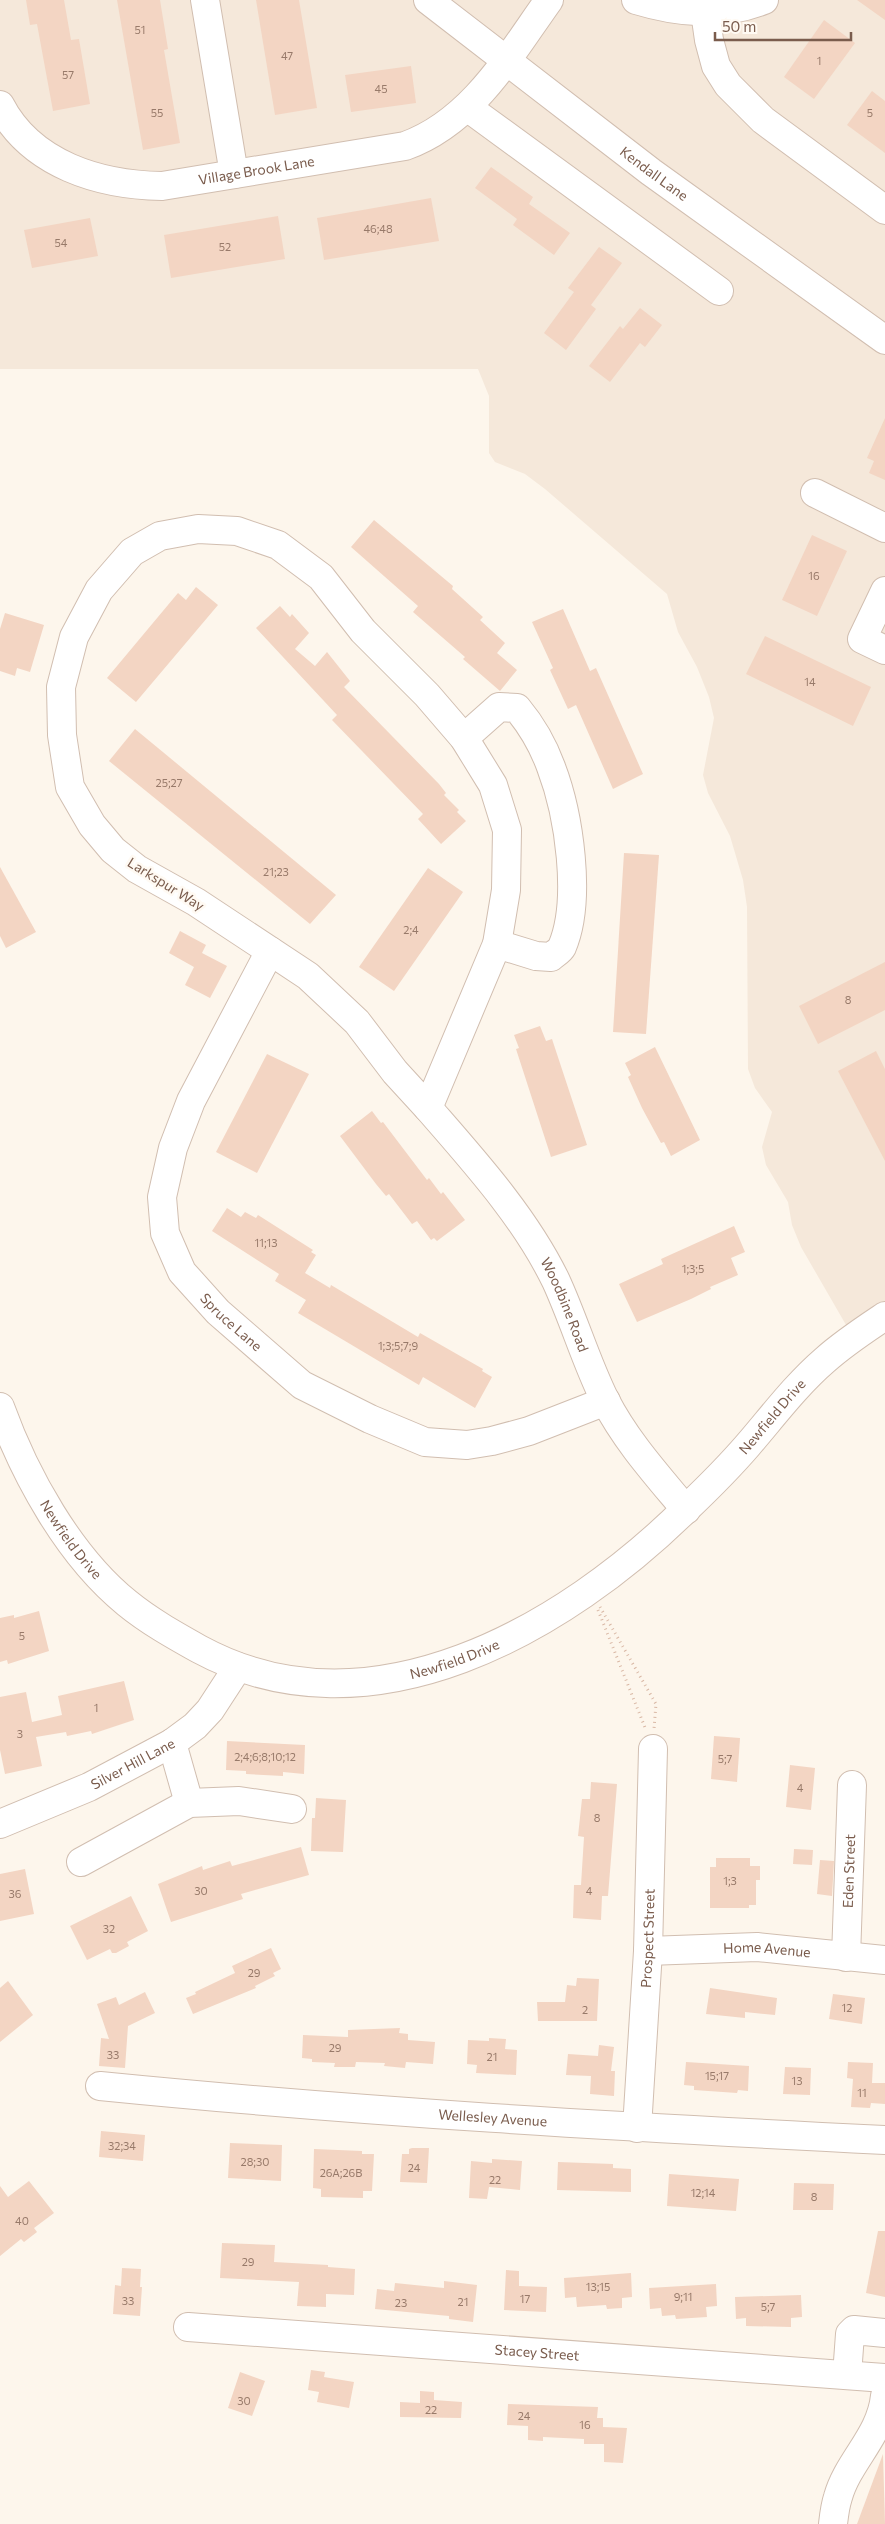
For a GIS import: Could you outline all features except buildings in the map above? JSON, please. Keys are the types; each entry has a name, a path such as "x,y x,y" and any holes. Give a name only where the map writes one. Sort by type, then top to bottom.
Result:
{"street":[{"path":"205,0 234,174"},
{"name":"Kendall Lane","path":"428,0 507,59 651,172 885,340"},
{"name":"Village Brook Lane","path":"0,105 22,134 49,156 76,172 133,186 162,186 405,146 427,138 448,125 467,107 507,59 548,0"},
{"path":"636,0 680,10 705,12 731,10 764,0"},
{"path":"705,12 709,40 716,66 728,85 763,120 885,210"},
{"path":"467,107 719,291"},
{"path":"815,493 885,528"},
{"name":"Larkspur Way","path":"198,529 237,531 278,545 321,577 363,631 427,695 464,738 493,785 507,830 506,890 497,944 428,1108 395,1072 357,1022 308,976 196,902 137,869 113,850 92,825 70,787 62,735 61,687 74,638 99,590 132,552 160,536 198,529"},
{"path":"885,591 862,639 885,650"},
{"path":"464,738 499,707 517,708 533,729 552,768 570,839 571,906 561,948 551,957 536,956 497,944"},
{"name":"Spruce Lane","path":"270,950 191,1101 173,1148 162,1197 165,1233 182,1272 218,1312 302,1385 425,1442 466,1445 492,1440 529,1431 606,1401"},
{"name":"Woodbine Road","path":"428,1108 470,1155 518,1219 548,1266 606,1401 629,1439 686,1510"},
{"name":"Newfield Drive","path":"0,1407 38,1491 56,1521 99,1576 124,1601 150,1621 210,1655 238,1667 302,1680 368,1682 438,1669 472,1657 512,1637 590,1590 656,1537 686,1510 819,1366 854,1337 885,1316"},
{"name":"Silver Hill Lane","path":"0,1824 89,1787 172,1743 195,1726 210,1710 238,1667"},
{"path":"172,1743 189,1803"},
{"name":"Prospect Street","path":"637,2128 648,1952 653,1749"},
{"name":"Eden Street","path":"846,1957 852,1784"},
{"path":"81,1862 189,1803 239,1801 292,1809"},
{"name":"Home Avenue","path":"648,1952 757,1947 885,1960"},
{"name":"Wellesley Avenue","path":"100,2086 255,2102 637,2128 885,2140"},
{"name":"Stacey Street","path":"188,2328 885,2378"},
{"path":"847,2375 850,2334 854,2330 885,2332"},
{"path":"832,2524 838,2496 857,2460 871,2440 884,2408 885,2396"}],"path":[{"path":"590,1590 653,1749"},
{"path":"590,1590 656,1704 653,1749"}],"shaded area":[{"path":"0,0 885,0 885,1316 853,1337 801,1247 792,1225 788,1202 766,1165 762,1147 772,1112 755,1088 748,1069 747,907 743,880 730,836 708,793 703,775 714,718 709,697 697,667 678,632 667,594 545,489 525,474 495,462 489,453 489,396 478,369 0,369"}]}
